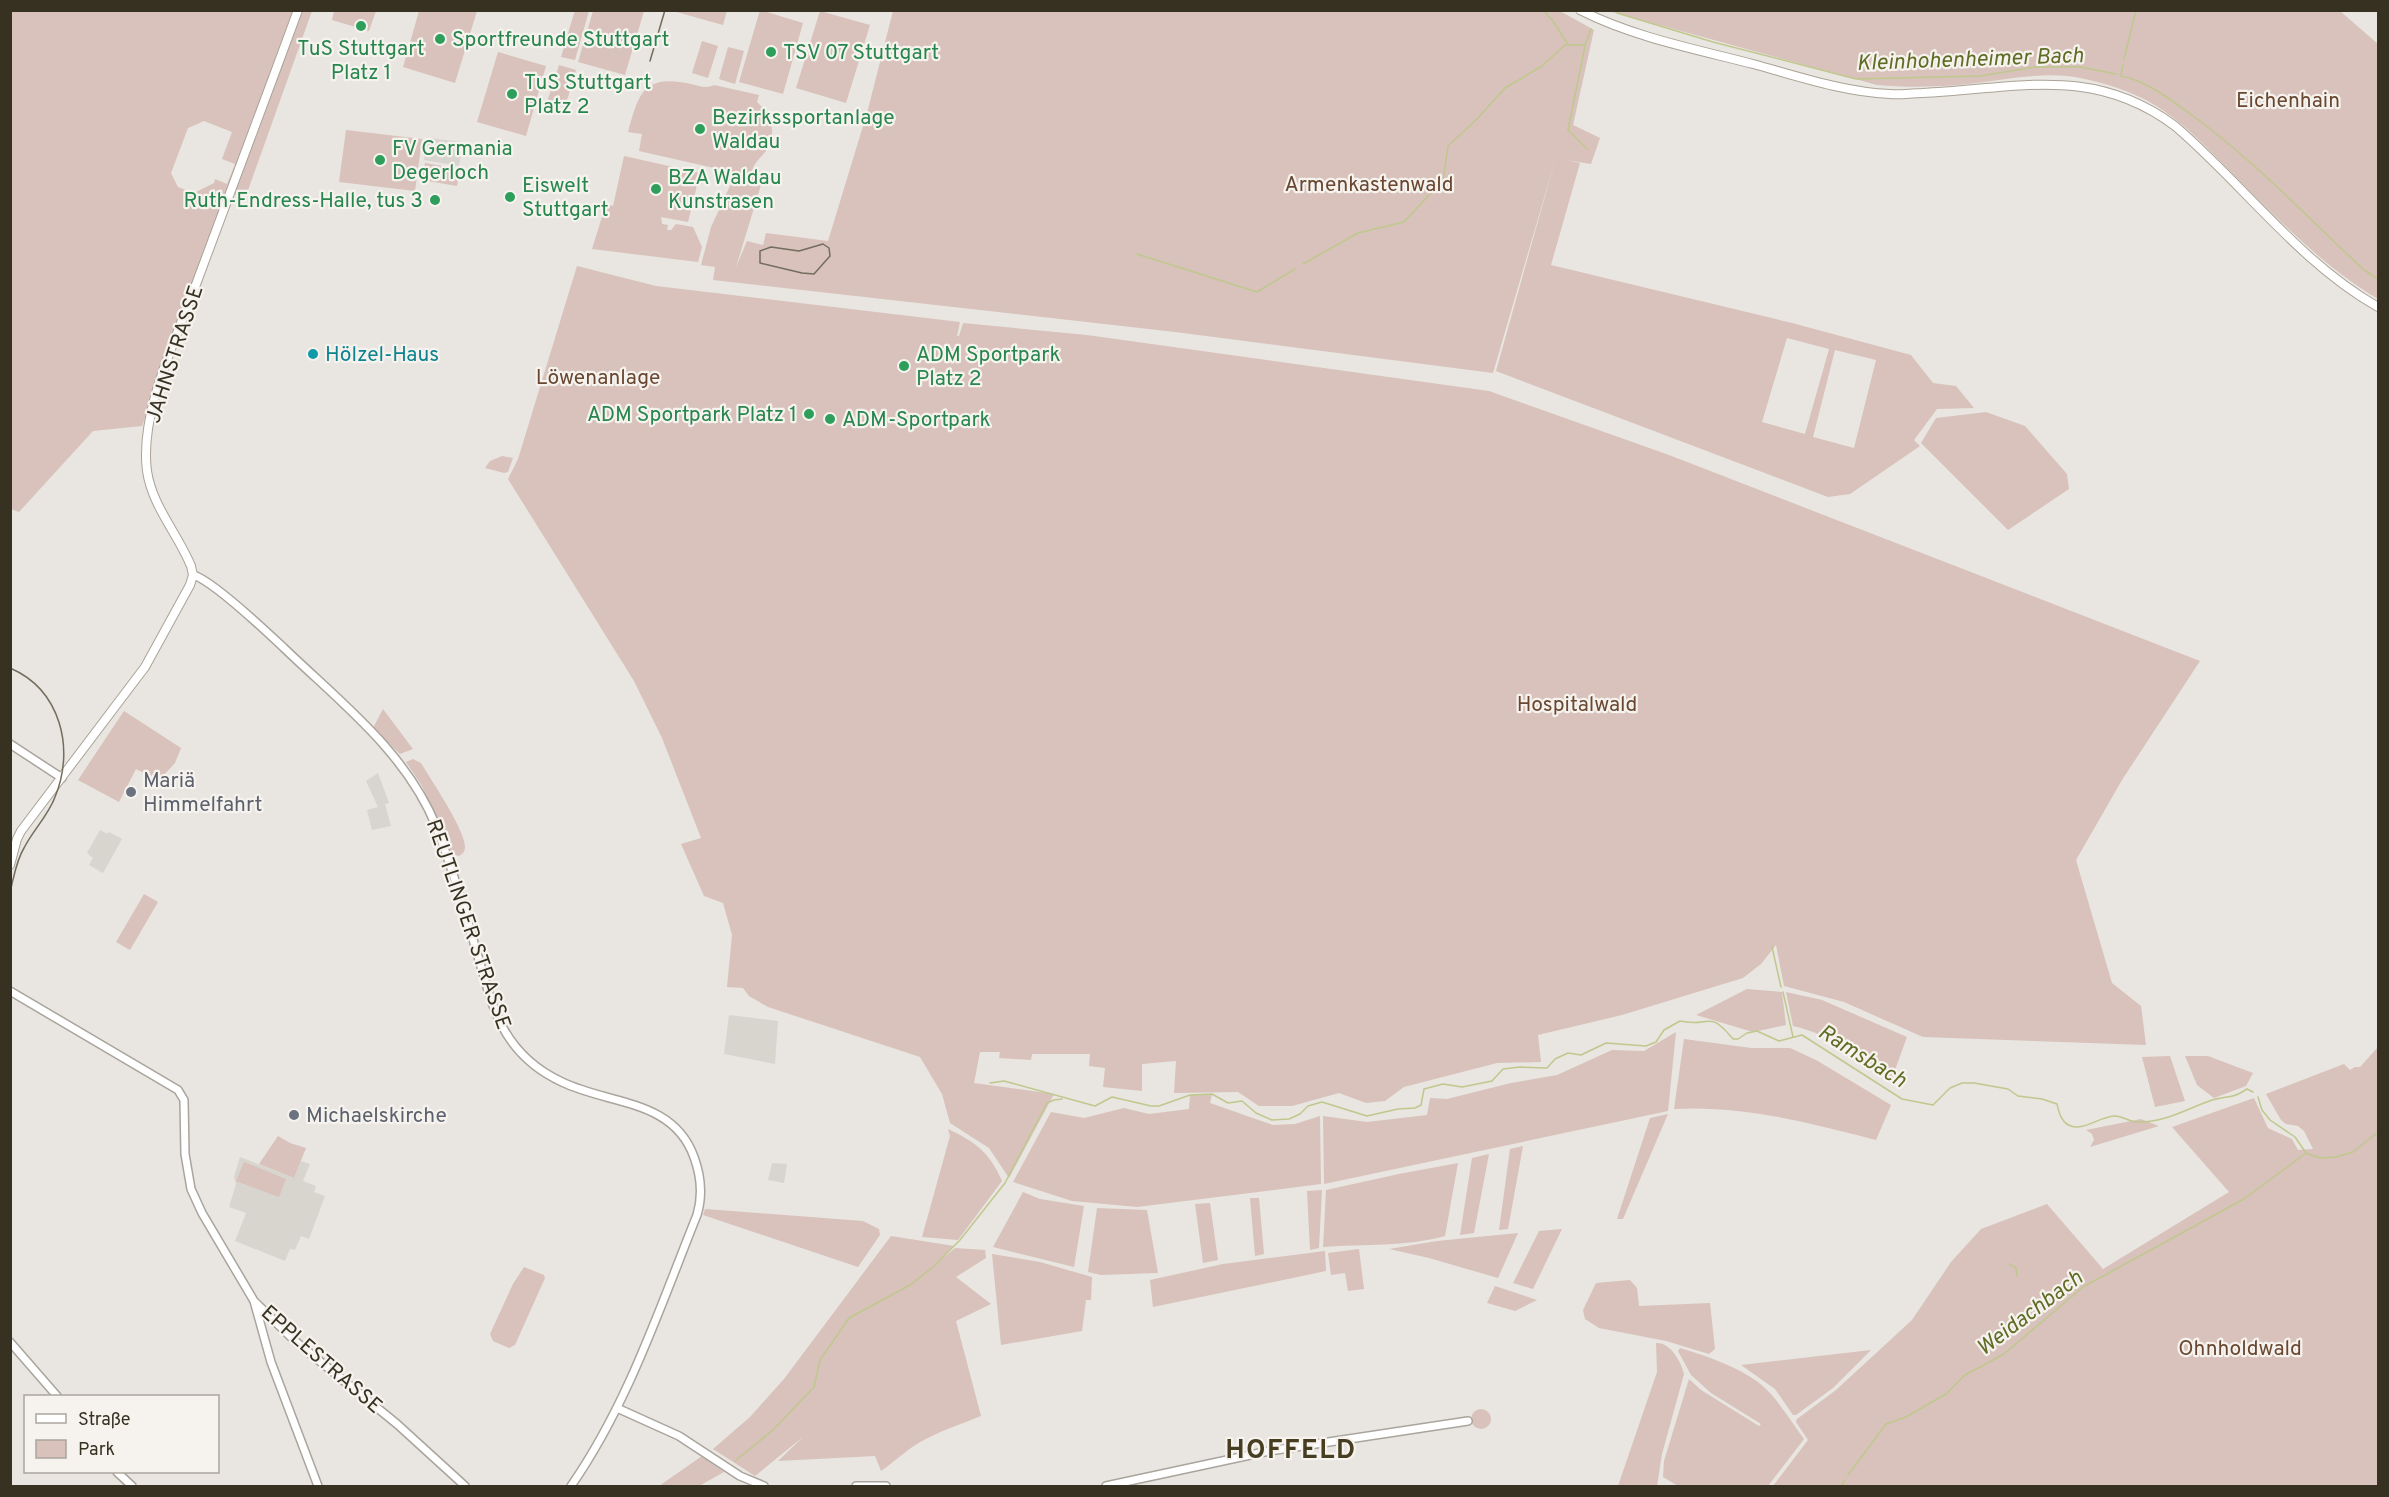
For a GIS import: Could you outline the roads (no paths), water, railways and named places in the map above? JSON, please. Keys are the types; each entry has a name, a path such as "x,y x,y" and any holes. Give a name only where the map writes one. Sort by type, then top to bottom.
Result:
{"main road":[{"name":"JAHNSTRASSE","path":"192,574 188,557 151,486 146,460 150,420 169,359 298,10"},
{"path":"1580,10 1610,25 1646,36 1872,93 1906,95 2058,83 2097,89 2128,99 2160,115 2175,126 2318,264 2344,286 2379,307"},
{"path":"10,865 21,831 145,667 183,599 192,574"}],"street":[{"name":"REUTLINGER STRASSE","path":"192,574 199,576 217,589 277,642 386,746 410,776 436,825 493,1007 506,1035 515,1046 535,1066 560,1082 657,1113 680,1132 692,1151 700,1184 700,1203 617,1408 571,1486"},
{"path":"10,744 62,778"},
{"name":"EPPLESTRASSE","path":"10,991 166,1082 182,1095 185,1110 184,1154 191,1189 202,1213 254,1301 311,1354 397,1424 465,1486"},
{"path":"254,1301 271,1362 318,1486"},
{"path":"10,1342 56,1395"},
{"path":"617,1408 687,1440 740,1476 764,1486"},
{"path":"1106,1486 1282,1448 1468,1421"},
{"path":"118,1473 132,1486"},
{"path":"856,1486 886,1486"}],"waterway":[{"path":"1543,10 1567,43"},
{"path":"2124,59 2136,10"},
{"name":"Kleinhohenheimer Bach","path":"1617,13 1713,42 1856,79 1980,76 2035,67 2080,67 2116,74"},
{"name":"Kleinhohenheimer Bach","path":"1303,264 1358,233 1404,222 1443,180 1448,146 1505,88 1542,66 1565,45 1585,45 1591,29"},
{"path":"1585,46 1568,130 1587,149"},
{"name":"Kleinhohenheimer Bach","path":"2123,65 2121,76 2131,78 2157,91 2213,131 2257,169 2364,270 2378,279"},
{"name":"Kleinhohenheimer Bach","path":"1137,254 1257,292 1295,269"},
{"path":"1772,947 1781,987"},
{"path":"1783,992 1793,1037"},
{"name":"Ramsbach","path":"990,1083 1004,1081 1095,1106 1112,1097 1159,1106 1190,1095 1212,1094 1228,1103 1242,1101 1256,1113 1272,1120 1289,1119 1300,1114 1308,1106 1322,1102 1367,1116 1398,1109 1415,1108 1421,1105 1424,1089 1443,1084 1462,1087 1492,1081 1503,1069 1547,1068 1555,1059 1568,1053 1581,1055 1606,1043 1646,1046 1656,1042 1664,1030 1680,1021 1690,1023 1708,1021 1718,1024 1733,1039 1757,1031 1779,1041 1802,1035 1902,1099 1933,1105 1950,1088 1962,1083 1974,1083 2008,1089 2018,1096 2042,1099 2057,1104 2063,1120 2068,1125 2076,1127 2115,1116 2134,1122 2147,1122 2212,1100 2237,1095 2247,1089 2253,1092"},
{"name":"Ramsbach","path":"2258,1097 2262,1110 2270,1120 2295,1137 2306,1153 2320,1158 2336,1157 2353,1152 2378,1132"},
{"path":"735,1461 773,1430 814,1387 820,1360 849,1318 910,1285 933,1267 960,1240 1005,1183 1047,1103 1062,1099"},
{"name":"Weidachbach","path":"1848,1475 1886,1424 1906,1417 1946,1394 1965,1375 2004,1354 2083,1287 2244,1199 2306,1153"},
{"path":"2009,1264 2016,1268 2017,1276"},
{"name":"Weidachbach","path":"1841,1486 1845,1480"}],"tram line":[{"path":"650,61 665,10"},
{"path":"823,244 829,248 830,256 814,274 760,263 760,251 771,247 799,251 823,244"},
{"path":"10,668 27,678 52,706 59,723 64,760 55,797 21,853 10,892"}],"place":[{"name":"TuS Stuttgart Platz 1","path":"361,26"},
{"name":"Sportfreunde Stuttgart","path":"440,39"},
{"name":"TSV 07 Stuttgart","path":"771,52"},
{"name":"TuS Stuttgart Platz 2","path":"512,94"},
{"name":"Bezirkssportanlage Waldau","path":"700,129"},
{"name":"FV Germania Degerloch","path":"380,160"},
{"name":"BZA Waldau Kunstrasen","path":"656,189"},
{"name":"Eiswelt Stuttgart","path":"510,197"},
{"name":"Ruth-Endress-Halle, tus 3","path":"435,200"},
{"name":"Hölzel-Haus","path":"313,354"},
{"name":"ADM Sportpark Platz 2","path":"904,366"},
{"name":"ADM Sportpark Platz 1","path":"809,414"},
{"name":"ADM-Sportpark","path":"830,419"},
{"name":"Mariä Himmelfahrt","path":"131,792"},
{"name":"Michaelskirche","path":"294,1115"}],"district":[{"name":"HOFFELD","path":"1291,1449"}],"park label":[{"name":"Eichenhain","path":"2288,100"},
{"name":"Armenkastenwald","path":"1369,184"},
{"name":"Löwenanlage","path":"598,377"},
{"name":"Hospitalwald","path":"1577,704"},
{"name":"Ohnholdwald","path":"2240,1348"}]}
